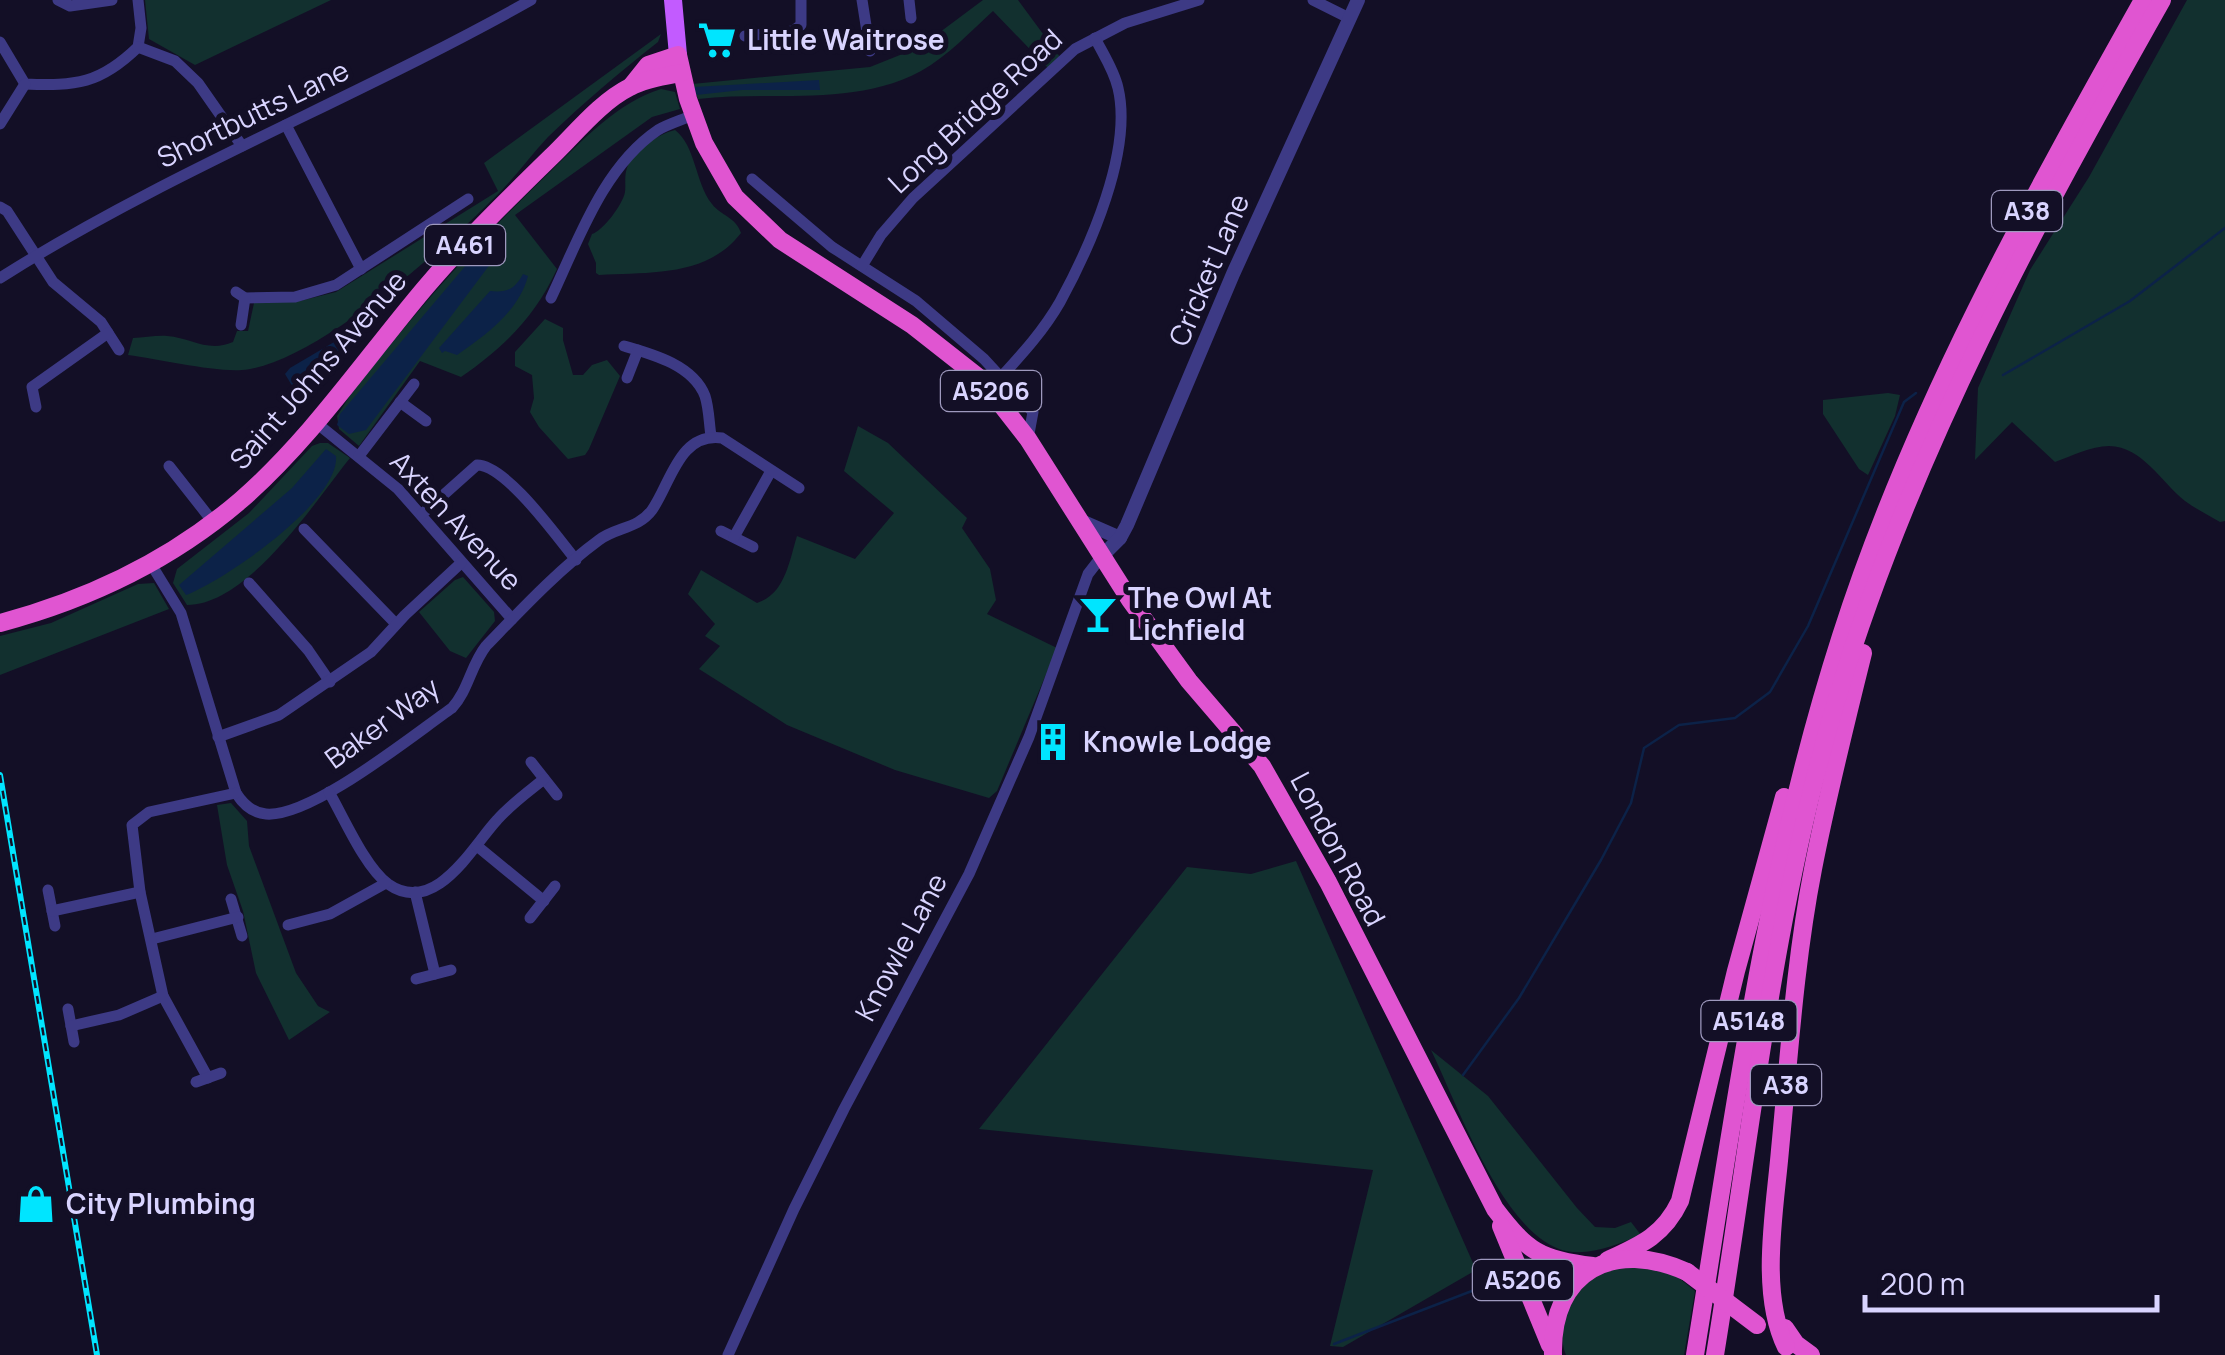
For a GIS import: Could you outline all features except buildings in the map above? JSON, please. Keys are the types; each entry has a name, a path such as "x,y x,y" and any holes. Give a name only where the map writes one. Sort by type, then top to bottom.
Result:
{"highway":[{"name":"A38","path":"1552,1352 1559,1312 1569,1292 1600,1263 1647,1243 1662,1230 1680,1201 1772,839 1798,754 1825,691 1878,533 1950,363 2004,252 2142,0"},
{"name":"A38","path":"1773,1300 1774,1219 1788,1066 1813,871 1866,639 1940,426 1977,342 2066,170 2162,0"},
{"name":"Saint Johns Avenue","path":"0,623 69,602 151,564 213,522 288,454 427,285 502,206 603,106 632,85 643,69 654,62"},
{"path":"654,62 685,87"},
{"name":"Saint Johns Avenue","path":"632,85 685,87"},
{"name":"London Road","path":"685,87 725,183 755,218 780,240 959,360 982,380 1028,439 1130,600 1189,681 1242,741 1282,800 1328,882 1495,1209 1552,1352"},
{"name":"A5148","path":"1715,1355 1780,948 1818,771 1838,696 1887,551 1940,426"},
{"name":"A5148","path":"1695,1355 1769,910 1825,691"},
{"name":"London Road","path":"1495,1209 1533,1252 1559,1262 1600,1263 1637,1258 1667,1263 1687,1272 1791,1351"},
{"path":"1773,1300 1777,1324 1791,1351"},
{"path":"1773,1300 1789,1334 1811,1355"}],"main road":[{"name":"London Road","path":"673,0 685,87"},
{"path":"654,62 676,32"}],"street":[{"path":"58,0 70,6 112,0"},
{"path":"25,84 70,85 112,70 138,47 138,0"},
{"name":"Shortbutts Lane","path":"0,278 242,146 476,32 531,0"},
{"path":"746,36 793,31 800,25 801,0"},
{"path":"862,0 870,51"},
{"path":"910,0 912,18"},
{"name":"Long Bridge Road","path":"862,266 881,234 937,175 1056,64 1125,23 1199,0"},
{"path":"1313,0 1349,18"},
{"name":"Cricket Lane","path":"1102,556 1120,538 1233,274 1358,0"},
{"path":"1002,376 1060,302 1114,174 1120,135 1119,92 1095,38"},
{"path":"0,42 25,84"},
{"path":"138,47 175,61 198,84 242,146"},
{"path":"0,124 25,84"},
{"path":"551,298 586,223 620,166 660,128 685,87"},
{"path":"286,125 361,270"},
{"name":"London Road","path":"752,179 832,247 916,301 1002,376 1033,412 1028,439"},
{"path":"755,218 772,198"},
{"path":"241,325 241,295 315,293 361,270 450,204 468,199"},
{"path":"0,207 7,210 53,282 117,340 32,387 36,406"},
{"path":"624,346 666,361 696,383 706,400 711,436 722,438 799,488"},
{"path":"627,378 638,350"},
{"path":"354,452 414,384"},
{"path":"400,402 426,421"},
{"name":"Axten Avenue","path":"314,421 422,514 512,619"},
{"name":"Baker Way","path":"236,792 252,810 284,813 329,792 452,708 481,652 512,619 606,535 644,519 685,452 711,436"},
{"path":"422,514 477,465 486,465 512,485 576,560"},
{"path":"169,466 213,522"},
{"path":"734,538 772,471"},
{"path":"1080,521 1120,538"},
{"path":"304,528 396,624"},
{"path":"722,532 754,546"},
{"name":"Knowle Lane","path":"728,1355 827,1142 968,874 1028,738 1088,574 1102,556"},
{"path":"218,737 266,722 330,682 371,652 461,563"},
{"path":"151,564 181,613 236,792 138,817 132,824 132,834 140,892 163,996 202,1080 222,1073"},
{"path":"248,584 308,650 330,682"},
{"path":"531,762 557,795"},
{"path":"329,792 386,883 415,892 428,890 444,880 508,809 544,779"},
{"path":"477,846 544,900"},
{"path":"288,924 340,910 386,883"},
{"path":"530,918 555,886"},
{"path":"48,890 56,926"},
{"path":"52,911 140,892"},
{"path":"415,892 434,974"},
{"path":"231,900 242,936"},
{"path":"152,939 238,918"},
{"path":"416,979 450,970"},
{"path":"71,1026 119,1015 163,996"},
{"path":"68,1008 74,1042"}],"green space":[{"path":"145,0 331,0 195,65 149,39"},
{"path":"983,0 1018,0 1060,57 1048,68 993,11 931,65 867,90 811,96 698,99 692,84 870,67 920,47"},
{"path":"2187,0 2225,0 2225,521 2220,522 2185,501 2142,459 2121,448 2095,448 2055,462 2012,422 1975,460 1978,388 2030,270 2089,177"},
{"path":"661,34 658,42 548,137 503,189 451,239 343,325 272,363 242,370 128,355 133,338 167,336 224,345 233,342 237,331 248,331 254,303 300,301 336,292 498,191 484,163"},
{"path":"661,89 675,92 680,109 652,117 515,215 557,269 539,302 517,330 461,377 420,361 359,446 339,429 337,416 351,394 472,251 602,123 630,103"},
{"path":"675,130 687,145 706,195 736,223 741,233 712,258 695,265 658,272 599,275 588,244 592,234 607,223 621,203 634,155 646,144"},
{"path":"545,319 563,328 573,375 583,375 592,365 607,360 620,376 589,449 585,455 568,459 530,412 534,398 532,375 515,366 515,352"},
{"path":"1900,395 1895,416 1868,475 1859,469 1823,414 1823,400"},
{"path":"858,426 888,443 967,518 962,528 990,569 996,600 987,614 1057,648 997,791 989,798 895,770 787,725 699,669 720,646 705,636 715,624 688,594 701,570 757,603 780,585 797,536 855,559 894,513 844,471"},
{"path":"328,443 350,458 299,524 256,570 233,588 210,601 187,605 173,583 177,569 249,513 312,446"},
{"path":"463,577 494,612 495,621 466,658 450,651 419,612"},
{"path":"154,583 169,609 0,675 0,636 51,623 138,584"},
{"path":"231,803 247,821 249,846 296,973 318,1006 330,1012 289,1040 256,973 243,911 227,865 217,805"},
{"path":"1296,861 1473,1263 1483,1266 1343,1347 1330,1346 1373,1170 979,1129 1187,867 1251,874"},
{"path":"1431,1050 1488,1096 1595,1227 1615,1228 1631,1222 1641,1235 1585,1252 1566,1251 1543,1241 1522,1222 1485,1166"},
{"path":"1638,1264 1674,1274 1695,1291 1684,1355 1566,1355 1563,1323 1577,1292 1602,1271"}],"water":[{"path":"819,80 820,90 742,90 696,95 694,87"},
{"path":"495,231 506,233 497,255 366,430 349,434 337,425 340,414"},
{"path":"523,274 528,276 524,289 500,322 457,355 442,353 439,348 490,291 510,289"},
{"path":"346,335 351,340 348,346 316,381 297,394 285,374"},
{"path":"326,449 336,456 332,474 301,516 252,556 186,595 179,585 292,488"}],"waterway":[{"path":"2003,375 2130,301 2225,228"},
{"path":"1463,1075 1519,998 1601,860 1631,803 1644,748 1679,725 1735,718 1770,692 1808,626 1904,402 1916,393"},
{"path":"1334,1344 1477,1289"}],"railway":[{"path":"0,775 97,1355"}],"place":[{"name":"Little Waitrose","path":"717,40"},
{"name":"The Owl At Lichfield","path":"1098,614"},
{"name":"Knowle Lodge","path":"1053,742"},
{"name":"City Plumbing","path":"36,1204"}]}
